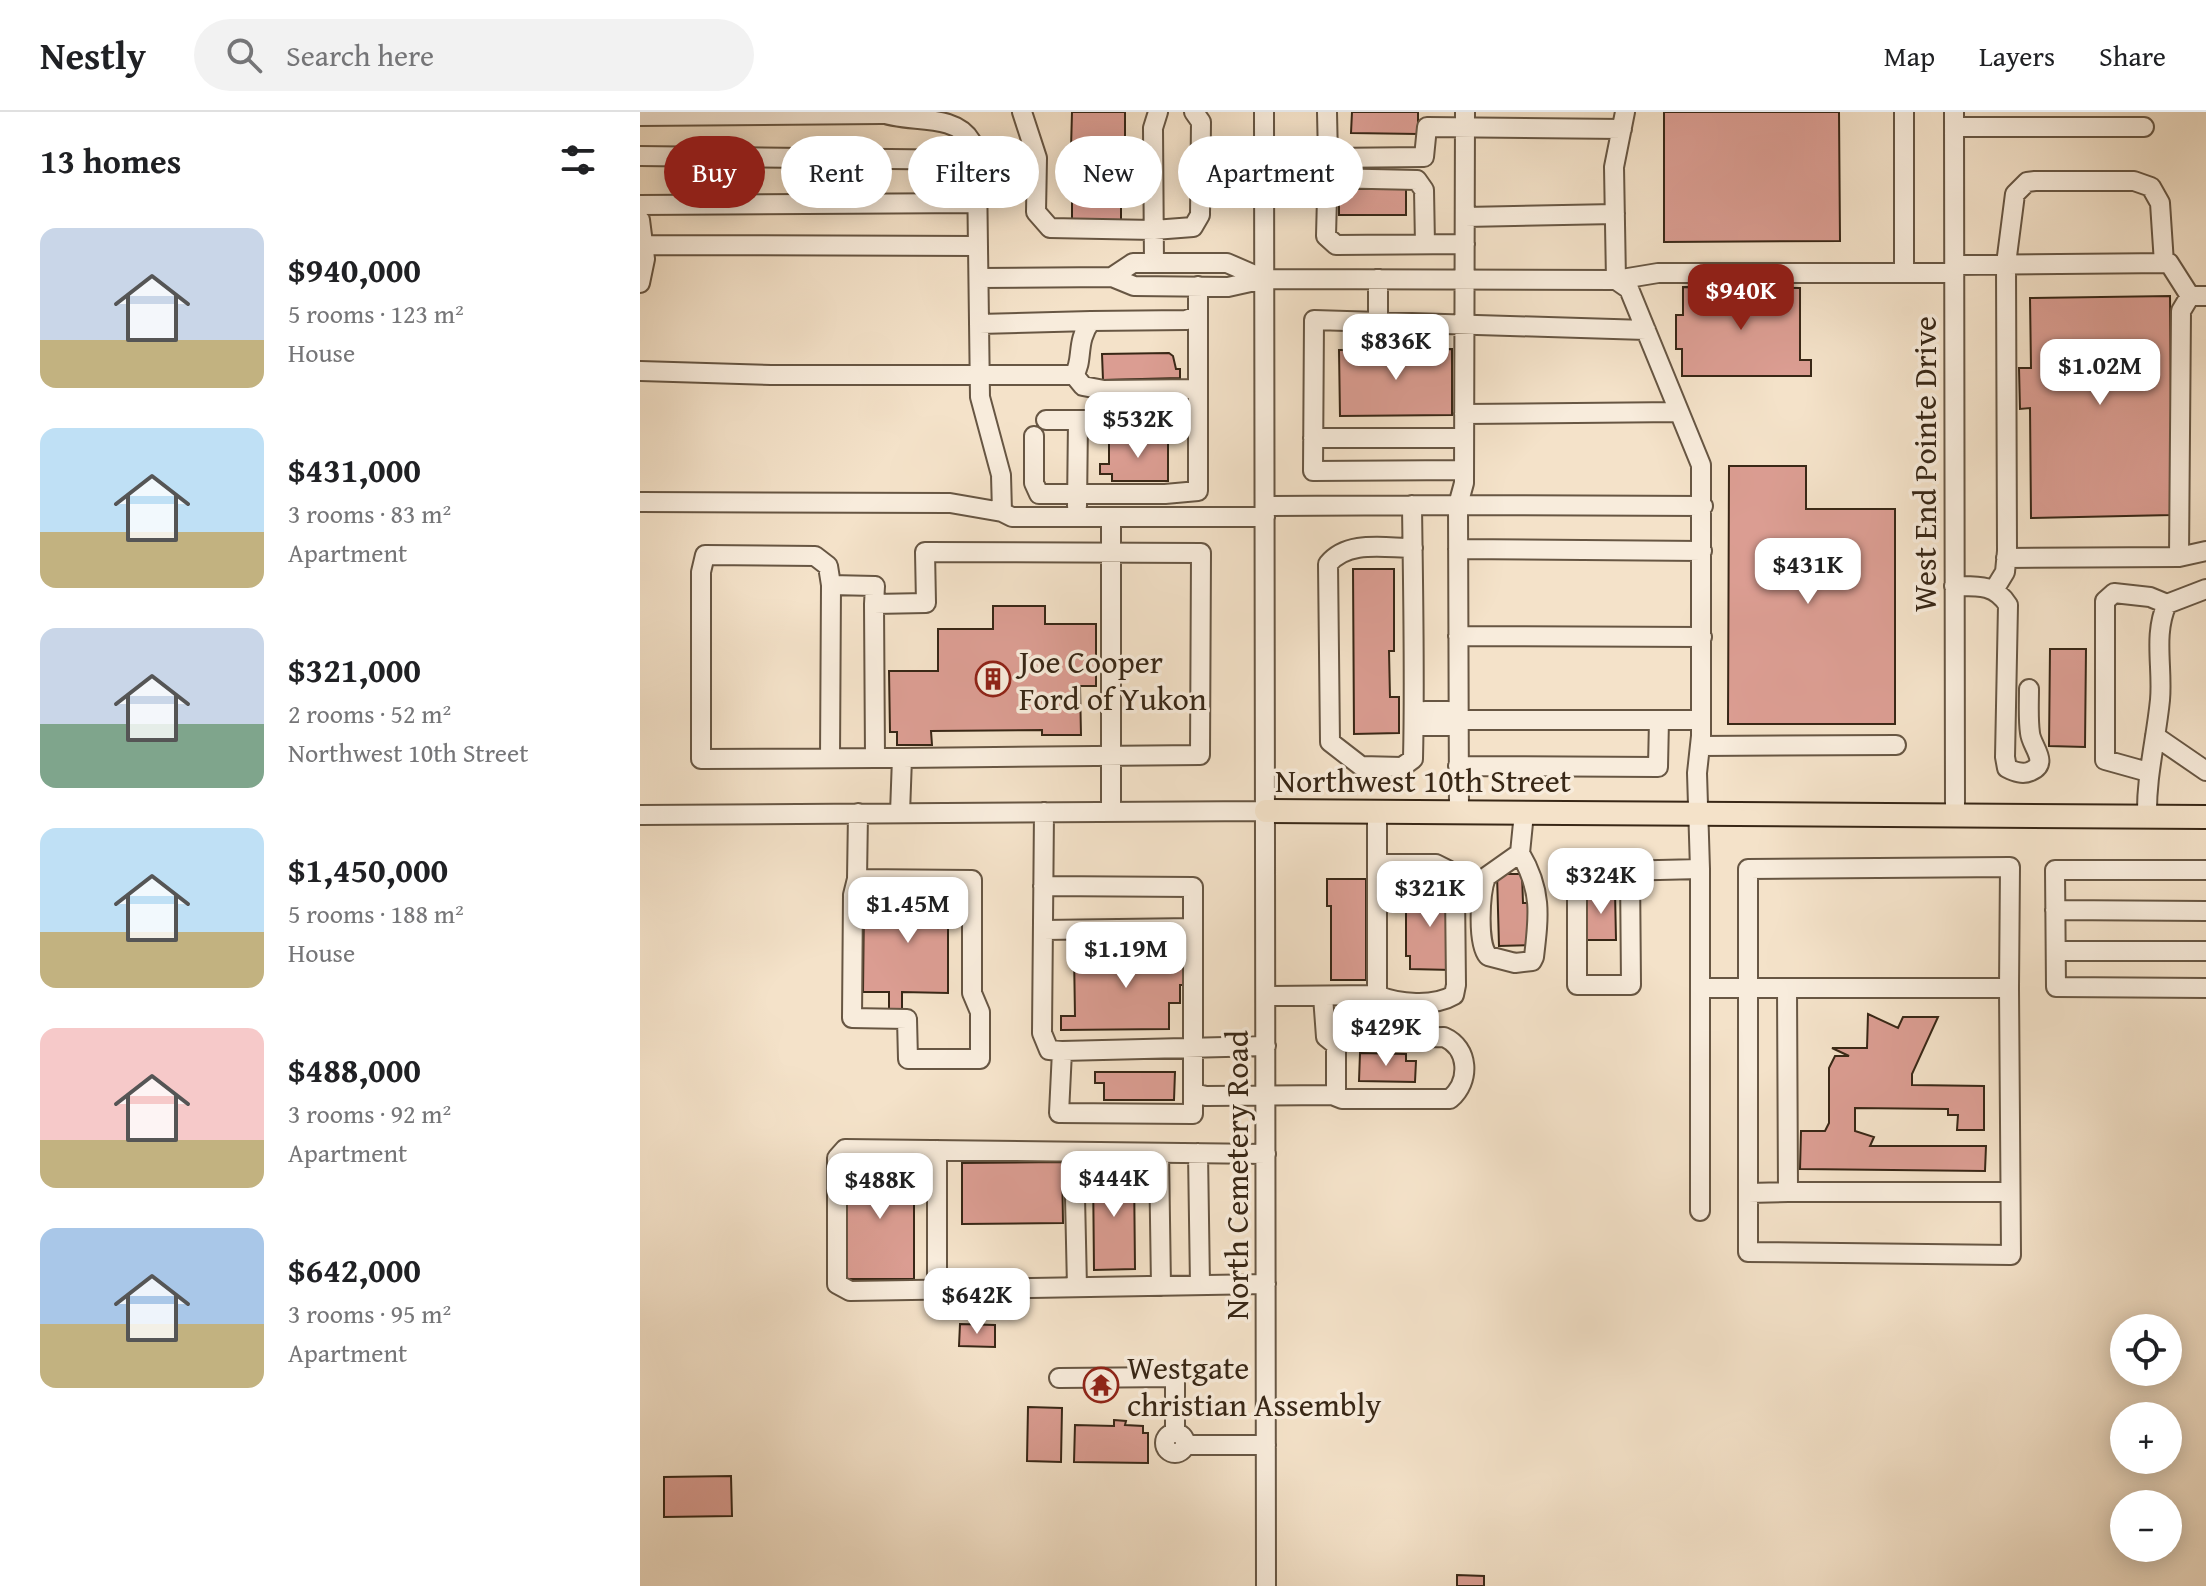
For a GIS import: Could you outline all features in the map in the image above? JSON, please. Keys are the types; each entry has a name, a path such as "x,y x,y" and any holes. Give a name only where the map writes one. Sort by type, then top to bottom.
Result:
{"main road":[{"name":"Northwest 10th Street","path":"1266,811 2206,817"}],"street":[{"path":"1022,112 1037,158 1036,212 1050,228 1154,230 1193,227 1200,215 1201,122 1194,112"},
{"path":"1154,263 1153,128 1158,112"},
{"name":"North Cemetery Road","path":"1264,112 1266,1586"},
{"path":"1327,112 1328,136"},
{"path":"1904,112 1904,273"},
{"path":"640,116 935,115 959,127 967,136"},
{"path":"1363,158 1424,157 1427,127 1465,120 1624,120 1614,167 1616,280"},
{"path":"1459,812 1458,505 1464,470 1465,120"},
{"path":"1954,120 2144,127"},
{"name":"West End Pointe Drive","path":"1954,120 1955,816"},
{"path":"640,156 908,159"},
{"path":"1363,179 1417,180 1424,190 1425,244"},
{"path":"1994,590 2005,572 2006,558 2006,264 2015,194 2027,182 2035,181 2134,181 2151,187 2160,203 2164,263"},
{"path":"640,205 908,203"},
{"path":"978,208 980,397 1001,475 1002,512"},
{"path":"1326,208 1326,236 1336,245 1465,244"},
{"path":"1465,217 1615,214"},
{"path":"640,220 644,245 640,283"},
{"path":"1359,244 1378,322"},
{"path":"644,245 978,246"},
{"path":"1112,277 1133,263 1227,263 1264,279"},
{"path":"979,278 1112,277 1134,286 1228,287 1264,279 1616,280 1658,273 1904,273 2006,264 2169,263 2198,296 2181,311 2179,557"},
{"path":"1616,280 1629,289 1701,465 1700,1211"},
{"path":"1034,436 1034,483 1039,494 1198,491 1198,286"},
{"path":"979,324 1186,320 1197,316"},
{"path":"1464,470 1313,471 1314,320 1646,330"},
{"path":"1074,375 1078,369 1081,335 1091,321"},
{"path":"640,371 771,375 1074,375"},
{"path":"1074,375 1083,386 1104,390 1196,389"},
{"path":"1464,414 1679,412"},
{"path":"1046,420 1197,420"},
{"path":"1076,517 1078,421"},
{"path":"1313,438 1464,438"},
{"path":"1165,494 1165,517"},
{"path":"640,502 950,503 1002,512 1012,517 1165,517 1412,505 1703,506"},
{"path":"1412,505 1413,548 1414,717 1413,759 1402,767 1361,766 1330,742 1328,564 1339,551 1413,548"},
{"path":"1111,517 1111,812"},
{"path":"1458,549 1702,551"},
{"path":"2006,558 2179,557 2206,551"},
{"path":"830,758 831,585 828,566 815,556 705,555 701,572 701,759 902,758 1111,754 1200,755 1201,553 925,552 926,603 874,604"},
{"path":"831,585 875,586 875,758"},
{"path":"1954,586 1989,587 2008,605 2005,757 2007,768 2025,773 2035,770 2039,764 2039,754 2030,737 2029,689"},
{"path":"2148,772 2105,760 2105,601 2114,593 2150,597 2167,604 2206,589"},
{"path":"2147,817 2148,772 2160,697 2159,621 2167,604"},
{"path":"1458,636 1702,637"},
{"path":"1414,717 1425,726 1450,726 1458,720 1701,720"},
{"path":"1458,766 1658,767 1659,720"},
{"path":"2155,736 2206,771"},
{"path":"1700,746 1896,745"},
{"path":"900,813 902,758"},
{"name":"Northwest 10th Street","path":"640,815 1266,811"},
{"path":"1044,812 1042,1033 1049,1050 1266,1046"},
{"path":"1377,812 1377,995"},
{"path":"857,879 972,880 972,993 980,1012 980,1059 908,1059 907,1019 852,1018 853,895 857,879 858,813"},
{"path":"1520,853 1486,877 1483,885 1482,939 1488,956 1522,964 1532,961 1534,957 1536,894 1533,876 1520,853 1524,813"},
{"path":"1266,996 1377,995 1395,1002 1442,1000 1454,995 1455,892 1448,870 1436,864 1377,864"},
{"path":"2010,867 2011,1255 1748,1252 1748,988 1748,869 2010,867"},
{"path":"1630,870 1631,985 1577,985 1577,872 1630,870 1700,869"},
{"path":"2206,870 2055,870 2056,987 2206,988"},
{"path":"1043,886 1193,887 1193,1114 1059,1113 1062,1051"},
{"path":"2055,910 2206,911"},
{"path":"1043,930 1193,928"},
{"path":"2056,951 2206,951"},
{"path":"1700,988 2009,988"},
{"path":"1787,988 1788,1192"},
{"path":"1323,996 1326,1037 1336,1045"},
{"path":"1193,1093 1336,1096 1342,1099 1450,1099 1462,1084 1463,1051 1456,1042 1444,1037 1356,1037 1336,1045"},
{"path":"1336,1045 1336,1096"},
{"path":"1266,1154 845,1149 837,1158 837,1284 850,1291 1266,1284"},
{"path":"937,1150 937,1290"},
{"path":"1074,1152 1077,1287"},
{"path":"1159,1153 1161,1286"},
{"path":"1198,1153 1200,1285"},
{"path":"1748,1193 2010,1192"},
{"path":"1059,1378 1175,1377 1180,1439 1266,1445"}],"building":[{"path":"1072,112 1125,112 1125,136 1071,136"},
{"path":"1352,112 1418,112 1418,134 1351,133"},
{"path":"1664,112 1839,112 1840,241 1664,242"},
{"path":"1363,189 1406,189 1406,215 1339,215 1339,208 1363,208"},
{"path":"1072,208 1121,208 1121,221 1072,220"},
{"path":"1683,287 1800,288 1800,360 1811,360 1811,376 1682,376 1682,349 1676,349 1676,315 1683,315"},
{"path":"2170,296 2172,515 2031,518 2030,408 2020,409 2019,368 2031,368 2030,298"},
{"path":"1452,349 1452,415 1340,416 1339,350"},
{"path":"1169,353 1173,356 1176,369 1180,369 1180,378 1103,380 1102,354"},
{"path":"1125,436 1168,436 1168,481 1112,481 1112,474 1100,474 1100,464 1109,464 1109,443 1125,443"},
{"path":"1729,466 1806,466 1806,509 1895,509 1895,724 1728,724"},
{"path":"1353,569 1394,569 1394,651 1389,651 1390,697 1399,697 1399,733 1354,734"},
{"name":"Joe Cooper Ford of Yukon","path":"993,606 1045,606 1045,624 1096,624 1096,686 1080,686 1081,735 1042,735 1042,730 931,731 932,745 897,745 897,732 890,732 889,671 938,671 938,629 993,629"},
{"path":"2050,649 2086,649 2085,747 2049,746"},
{"path":"1497,874 1522,874 1523,903 1529,903 1530,945 1499,946"},
{"path":"1327,879 1366,879 1366,980 1331,980 1331,906 1327,906"},
{"path":"1406,890 1453,890 1452,970 1410,969 1410,956 1406,956"},
{"path":"1615,891 1616,940 1586,940 1586,892"},
{"path":"864,897 963,898 963,925 948,925 948,993 902,992 902,1010 889,1010 889,992 863,992"},
{"path":"1142,949 1184,949 1184,985 1180,985 1180,1003 1169,1003 1169,1029 1061,1030 1061,1016 1075,1016 1074,953 1142,953"},
{"path":"1868,1014 1898,1028 1903,1017 1938,1017 1912,1074 1912,1085 1984,1086 1984,1130 1957,1130 1958,1115 1948,1115 1948,1109 1855,1108 1855,1131 1874,1137 1870,1146 1986,1146 1985,1171 1800,1169 1801,1131 1825,1131 1829,1123 1829,1068 1835,1056 1849,1056 1832,1048 1867,1048"},
{"path":"1360,1053 1406,1054 1406,1061 1416,1061 1415,1082 1359,1081"},
{"path":"1095,1072 1175,1072 1174,1100 1104,1100 1104,1083 1095,1083"},
{"path":"847,1162 914,1162 914,1279 846,1279"},
{"path":"1062,1162 1063,1223 962,1224 962,1163"},
{"path":"1093,1169 1134,1169 1135,1269 1094,1270"},
{"path":"960,1324 995,1325 995,1347 959,1346"},
{"path":"1028,1407 1062,1408 1061,1462 1027,1461"},
{"path":"1114,1420 1126,1421 1125,1425 1143,1426 1143,1433 1148,1433 1148,1463 1074,1462 1075,1425 1114,1426"},
{"path":"731,1476 732,1516 664,1517 664,1477"},
{"path":"1457,1575 1484,1576 1484,1586 1457,1586"}],"place":[{"name":"Joe Cooper Ford of Yukon","path":"993,679"},
{"name":"Westgate christian Assembly","path":"1101,1385"}]}
